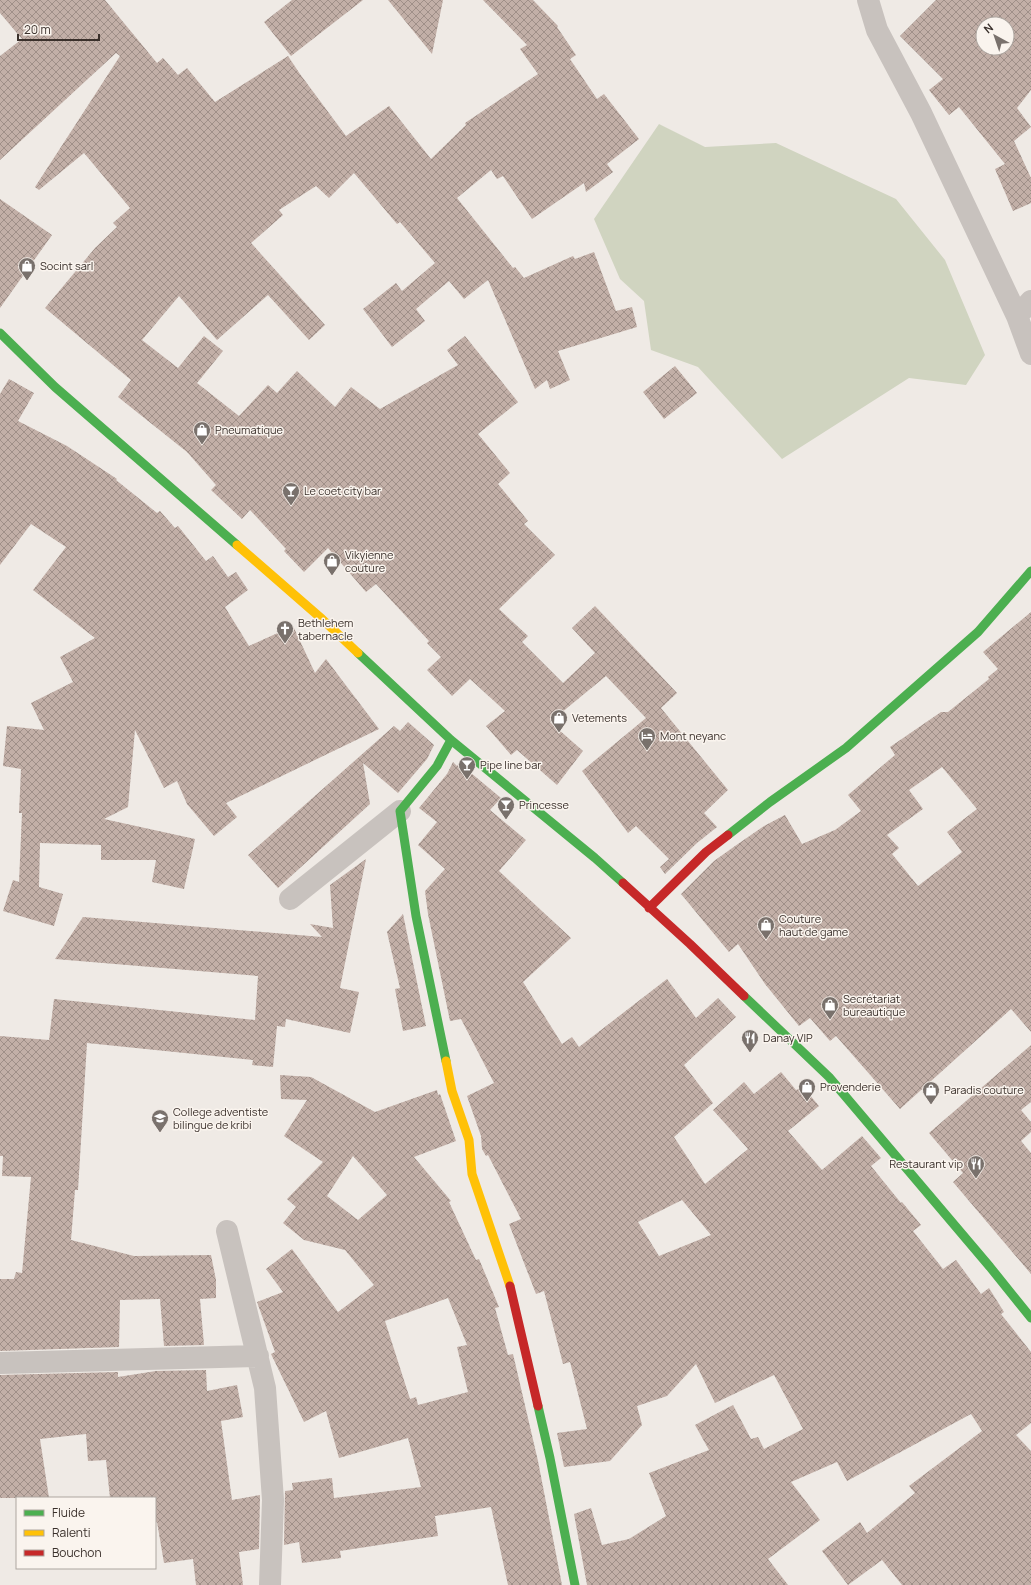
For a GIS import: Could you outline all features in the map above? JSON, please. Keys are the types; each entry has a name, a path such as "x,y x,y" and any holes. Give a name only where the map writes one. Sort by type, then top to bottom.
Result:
{"street":[{"path":"868,0 877,30 1024,308 1031,354"},
{"path":"0,333 56,387 322,619 451,740 595,858 690,944 829,1077 990,1266 1031,1318"},
{"path":"649,908 706,852 770,802 846,748 972,638 1031,572"},
{"path":"290,898 400,811 437,766 451,740"},
{"path":"400,811 416,916 452,1091 469,1140 472,1174 509,1280 550,1458 575,1585"},
{"path":"227,1231 265,1388 273,1500 270,1585"},
{"path":"1,1363 258,1356"}],"green space":[{"path":"659,124 705,147 776,143 896,199 945,260 985,355 966,385 909,378 782,459 698,367 651,350 644,301 620,279 594,219"}],"building":[{"path":"0,0 105,0 157,63 163,58 178,75 187,68 215,102 288,56 346,136 389,106 431,159 466,125 465,123 538,74 520,49 527,45 483,0 533,0 558,26 557,27 576,55 570,59 597,99 604,94 639,139 607,164 613,172 586,192 584,183 532,219 503,176 497,179 491,170 457,198 513,268 515,267 524,278 573,256 575,259 594,252 616,311 632,307 637,327 558,351 570,380 550,389 547,380 535,389 488,280 464,299 449,281 416,309 425,321 392,347 363,309 396,283 402,291 435,263 400,222 397,224 354,173 329,198 316,186 279,210 283,215 251,243 325,325 309,340 268,295 217,340 179,296 142,340 178,368 204,336 223,351 197,383 239,416 268,385 277,393 297,371 335,407 351,387 380,409 458,365 447,350 465,336 518,402 478,434 510,473 498,484 528,521 524,524 555,555 499,609 528,636 522,642 563,683 595,653 572,628 595,606 677,693 661,708 728,790 704,813 717,827 697,843 665,874 660,867 669,859 636,826 628,833 582,771 646,718 606,676 550,722 583,751 557,785 517,750 511,755 486,726 505,711 470,679 452,696 427,670 441,657 427,643 429,641 376,584 366,592 328,548 304,572 284,551 286,549 250,510 242,519 211,490 216,485 187,452 118,397 131,380 45,308 95,248 117,227 113,223 130,208 84,153 39,190 35,187 120,56 116,53 0,160 0,56 22,39 0,13"},
{"path":"292,0 363,0 291,56 264,22"},
{"path":"388,0 443,0 432,54"},
{"path":"936,0 1031,0 1031,90 1017,108 1031,127 1014,141 1031,178 1031,203 1013,211 995,169 1005,164 959,107 949,115 929,90 943,79 900,36"},
{"path":"0,199 52,235 0,308"},
{"path":"675,366 697,393 664,419 643,392"},
{"path":"9,379 34,393 18,421 67,446 117,479 116,480 157,513 160,511 175,528 178,526 206,561 213,556 228,577 236,572 248,590 225,607 249,646 293,626 315,673 326,659 379,729 226,803 237,817 214,836 187,804 177,781 164,788 135,730 128,807 104,819 195,839 184,889 152,882 156,860 101,860 101,845 40,843 39,887 63,894 54,926 3,911 13,880 19,882 22,813 19,813 21,769 3,766 7,726 44,730 31,703 73,682 60,657 95,638 33,590 66,547 31,524 0,565 0,394"},
{"path":"1031,612 1031,1032 1011,1009 900,1109 836,1036 830,1041 810,1018 799,1026 765,984 738,944 729,952 681,894 714,861 764,826 785,815 802,844 835,830 861,811 848,795 895,755 890,747 941,712 948,712 989,679 988,677 998,669 983,652","holes":["942,767 977,809 947,832 962,852 918,886 892,854 899,848 887,835 923,809 909,790"]},
{"path":"408,722 434,745 427,759 398,793 363,763 370,804 278,888 248,855 394,726 400,731"},
{"path":"453,762 457,766 459,763 501,798 490,810 526,840 499,871 571,938 523,982 562,1044 572,1037 579,1047 667,979 696,1018 718,998 736,1017 684,1065 713,1103 674,1137 705,1184 748,1149 713,1110 744,1082 754,1094 781,1072 796,1090 803,1087 819,1106 788,1131 822,1170 862,1136 881,1158 871,1166 921,1225 913,1231 943,1269 956,1260 981,1294 989,1288 1004,1312 1001,1314 1031,1352 1031,1423 1016,1435 1031,1451 1031,1585 902,1585 882,1560 848,1585 822,1551 860,1522 867,1533 915,1493 909,1486 982,1431 971,1414 847,1481 837,1462 791,1482 820,1520 768,1559 788,1585 587,1585 574,1514 591,1508 602,1545 629,1539 666,1516 649,1473 709,1450 695,1425 733,1405 751,1439 758,1437 764,1449 803,1429 774,1375 715,1403 696,1364 667,1396 637,1406 642,1425 610,1461 564,1467 557,1433 587,1429 570,1362 563,1364 544,1291 536,1294 509,1224 521,1219 488,1155 486,1156 482,1149 481,1136 467,1096 494,1083 461,1019 450,1021 428,914 425,891 445,869 418,845 437,822 419,808 447,774","holes":["682,1200 711,1235 659,1256 638,1222"]},
{"path":"366,859 340,988 359,992 350,1033 286,1019 285,1027 277,1026 273,1067 252,1065 253,1060 87,1043 78,1190 75,1190 71,1240 134,1256 211,1255 216,1280 216,1298 200,1299 204,1345 164,1346 160,1299 120,1300 119,1347 0,1351 0,1279 14,1279 16,1272 22,1273 31,1177 2,1176 3,1156 0,1156 0,1036 49,1040 54,999 255,1020 258,976 55,959 83,917 322,937 310,924 333,928 330,885"},
{"path":"403,914 426,1026 403,1031 395,989 400,988 387,932"},
{"path":"1031,1045 1031,1102 1021,1110 1031,1122 1031,1132 1021,1141 1031,1153 1031,1274 953,1182 963,1173 929,1133"},
{"path":"280,1075 311,1077 375,1112 437,1090 438,1095 440,1094 456,1141 414,1157 451,1201 449,1202 476,1260 479,1259 499,1307 495,1308 508,1355 513,1354 538,1461 562,1585 508,1585 491,1507 435,1516 438,1536 340,1551 341,1558 302,1563 299,1542 284,1545 285,1491 293,1490 292,1483 332,1478 334,1498 421,1487 408,1438 339,1458 326,1411 304,1422 271,1354 275,1352 257,1302 283,1292 266,1269 292,1249 338,1312 374,1285 345,1250 304,1240 283,1223 296,1207 287,1199 323,1162 284,1136 307,1100 281,1099","holes":["353,1156 387,1195 358,1220 327,1196","448,1298 467,1345 457,1347 468,1392 418,1405 416,1397 410,1399 385,1321"]},
{"path":"206,1370 207,1391 237,1385 243,1417 221,1421 232,1500 260,1495 259,1549 239,1552 243,1585 196,1585 193,1559 164,1563 156,1522 156,1497 110,1497 106,1460 88,1461 86,1434 40,1439 49,1497 0,1498 0,1375 118,1372 118,1377 156,1371"}],"traffic: fast":[{"path":"0,333 55,387 237,545"},
{"path":"728,835 770,802 846,748 978,632 1031,571"},
{"path":"358,653 451,740 595,858 623,883"},
{"path":"446,1061 416,916 400,811 437,766 451,740"},
{"path":"744,996 829,1077 990,1267 1031,1318"},
{"path":"538,1406 550,1458 575,1585"}],"traffic: slow":[{"path":"237,545 322,619 358,653"},
{"path":"446,1061 452,1091 469,1140 472,1174 510,1286"}],"traffic: jam":[{"path":"649,908 706,852 728,835"},
{"path":"623,883 744,996"},
{"path":"510,1286 538,1406"}],"place":[{"name":"Socint sarl","path":"27,281"},
{"name":"Pneumatique","path":"202,445"},
{"name":"Le coet city bar","path":"291,506"},
{"name":"Vikyienne couture","path":"332,576"},
{"name":"Bethlehem tabernacle","path":"285,644"},
{"name":"Vetements","path":"559,733"},
{"name":"Mont neyanc","path":"647,751"},
{"name":"Pipe line bar","path":"467,780"},
{"name":"Princesse","path":"506,820"},
{"name":"Couture haut de game","path":"766,940"},
{"name":"Secrétariat bureautique","path":"830,1020"},
{"name":"Danay VIP","path":"750,1053"},
{"name":"Provenderie","path":"807,1102"},
{"name":"Paradis couture","path":"931,1105"},
{"name":"College adventiste bilingue de kribi","path":"160,1133"},
{"name":"Restaurant vip","path":"976,1179"}]}
